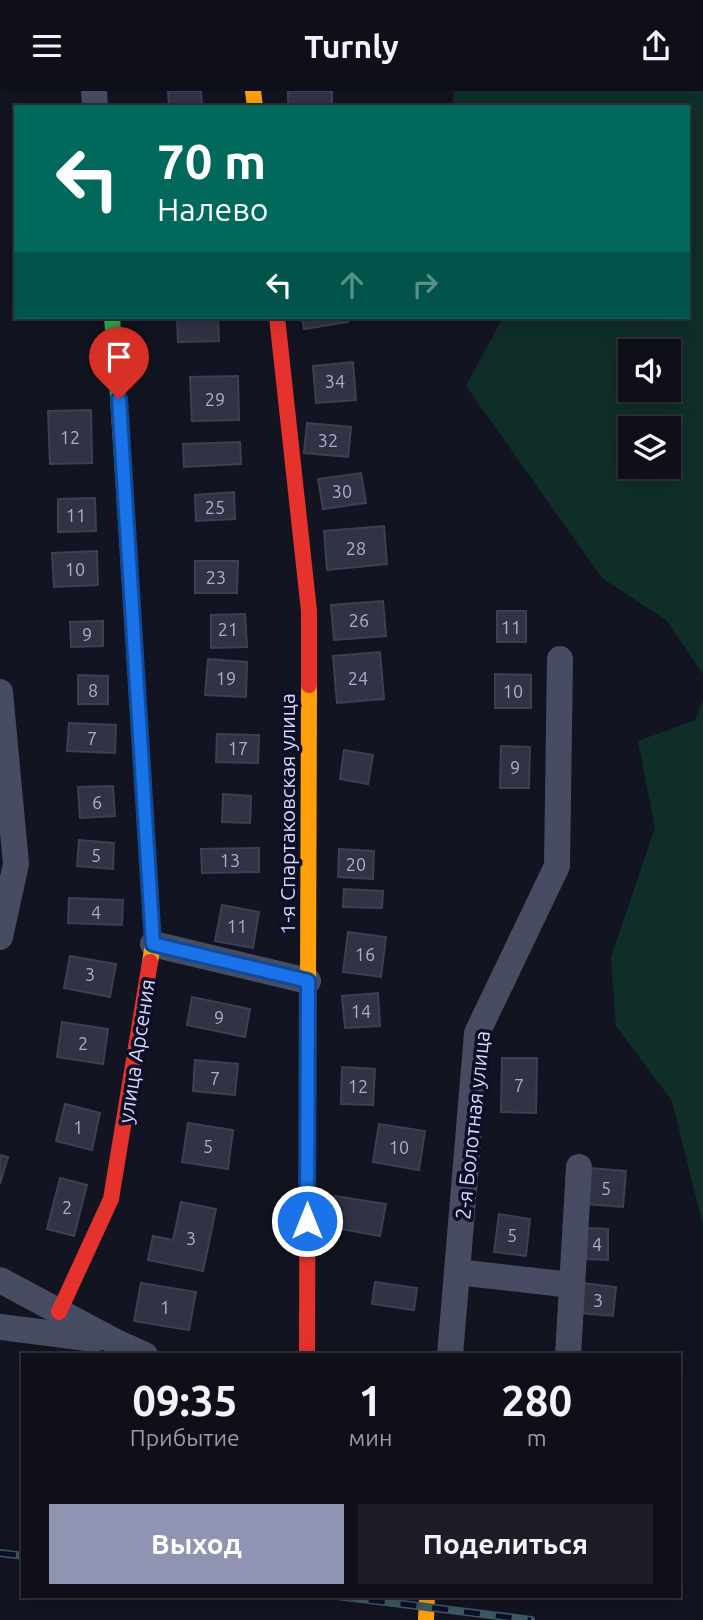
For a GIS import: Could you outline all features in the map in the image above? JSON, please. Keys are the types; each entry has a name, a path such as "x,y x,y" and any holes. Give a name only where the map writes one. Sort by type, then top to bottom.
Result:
{"street":[{"name":"улица Арсения","path":"60,1312 111,1199 153,944 125,482 112,319"},
{"name":"1-я Спартаковская улица","path":"278,319 309,611 307,1353"},
{"name":"2-я Болотная улица","path":"450,1353 477,1033 556,866 560,659"},
{"path":"0,692 8,862 0,937"},
{"path":"153,944 308,981"},
{"path":"568,1353 579,1167"},
{"path":"457,1272 572,1285"},
{"path":"0,1280 141,1353"},
{"path":"0,1327 114,1341"},
{"path":"426,1620 428,1598"}],"green space":[{"path":"454,91 703,91 703,674 666,620 602,578 466,386 502,319 690,319 690,105 452,105"},
{"path":"703,700 703,1226 672,1101 616,1026 611,957 655,828 638,741 695,720"}],"building":[{"path":"168,91 201,91 202,104 169,105"},
{"path":"288,91 332,91 332,105 288,105"},
{"path":"177,319 218,319 219,341 178,342"},
{"path":"302,319 348,319 348,322 304,329"},
{"path":"353,362 356,400 316,403 313,366"},
{"path":"238,376 239,420 192,421 190,377"},
{"path":"91,410 92,463 50,464 48,411"},
{"path":"307,423 351,427 348,457 304,453"},
{"path":"240,442 241,464 184,467 183,444"},
{"path":"361,473 366,503 323,509 318,479"},
{"path":"234,492 235,519 196,521 195,495"},
{"path":"95,498 96,531 58,532 58,499"},
{"path":"384,526 387,564 327,570 324,531"},
{"path":"97,551 98,585 54,587 52,553"},
{"path":"195,561 238,561 237,593 195,593"},
{"path":"383,601 386,636 334,640 331,605"},
{"path":"497,611 526,611 526,642 497,642"},
{"path":"245,614 247,647 211,648 211,615"},
{"path":"103,621 103,646 71,647 70,622"},
{"path":"380,652 384,699 337,703 333,656"},
{"path":"208,659 247,662 246,697 205,695"},
{"path":"495,674 531,675 531,708 495,708"},
{"path":"78,675 108,676 108,704 78,704"},
{"path":"69,723 116,725 115,753 67,751"},
{"path":"217,734 259,735 258,763 216,762"},
{"path":"501,746 530,747 529,788 500,788"},
{"path":"344,750 373,755 368,784 340,779"},
{"path":"113,786 115,816 80,818 78,787"},
{"path":"223,794 251,796 250,823 222,822"},
{"path":"79,840 114,843 113,869 77,866"},
{"path":"259,848 259,872 202,873 201,849"},
{"path":"339,849 374,851 373,879 338,877"},
{"path":"344,889 383,891 382,908 343,907"},
{"path":"69,898 123,900 122,925 68,923"},
{"path":"222,905 259,912 253,948 215,941"},
{"path":"348,932 386,937 381,977 343,972"},
{"path":"70,956 116,964 110,997 64,988"},
{"path":"378,993 380,1026 345,1028 342,996"},
{"path":"192,997 250,1009 245,1037 187,1025"},
{"path":"62,1022 108,1029 103,1064 57,1057"},
{"path":"502,1058 537,1058 536,1113 501,1112"},
{"path":"195,1060 238,1064 235,1095 193,1091"},
{"path":"342,1067 375,1069 373,1105 341,1104"},
{"path":"65,1104 100,1113 92,1150 56,1141"},
{"path":"188,1123 233,1130 228,1169 182,1162"},
{"path":"379,1124 425,1131 419,1170 373,1162"},
{"path":"0,1155 8,1157 0,1184"},
{"path":"589,1168 626,1171 623,1207 586,1204"},
{"path":"60,1178 87,1185 74,1236 47,1229"},
{"path":"335,1196 386,1204 380,1236 330,1227"},
{"path":"181,1202 216,1209 203,1271 148,1260 153,1236 173,1240"},
{"path":"499,1214 530,1219 526,1256 494,1252"},
{"path":"587,1228 608,1229 608,1260 586,1259"},
{"path":"375,1282 417,1288 414,1310 372,1304"},
{"path":"141,1283 196,1292 189,1330 134,1321"},
{"path":"583,1283 616,1287 613,1316 579,1313"}],"railway":[{"path":"0,1553 21,1556"},
{"path":"353,1598 531,1620"}],"traffic: fast":[{"path":"112,319 119,410"}],"traffic: slow":[{"path":"253,91 255,105"},
{"path":"119,410 153,944 150,962"},
{"path":"308,988 309,685"},
{"path":"426,1620 427,1598"}],"traffic: jam":[{"path":"277,319 309,611 309,685"},
{"path":"59,1312 111,1199 150,962"},
{"path":"307,1353 308,988"}],"route":[{"path":"119,399 153,944 308,981 307,1221"}]}
